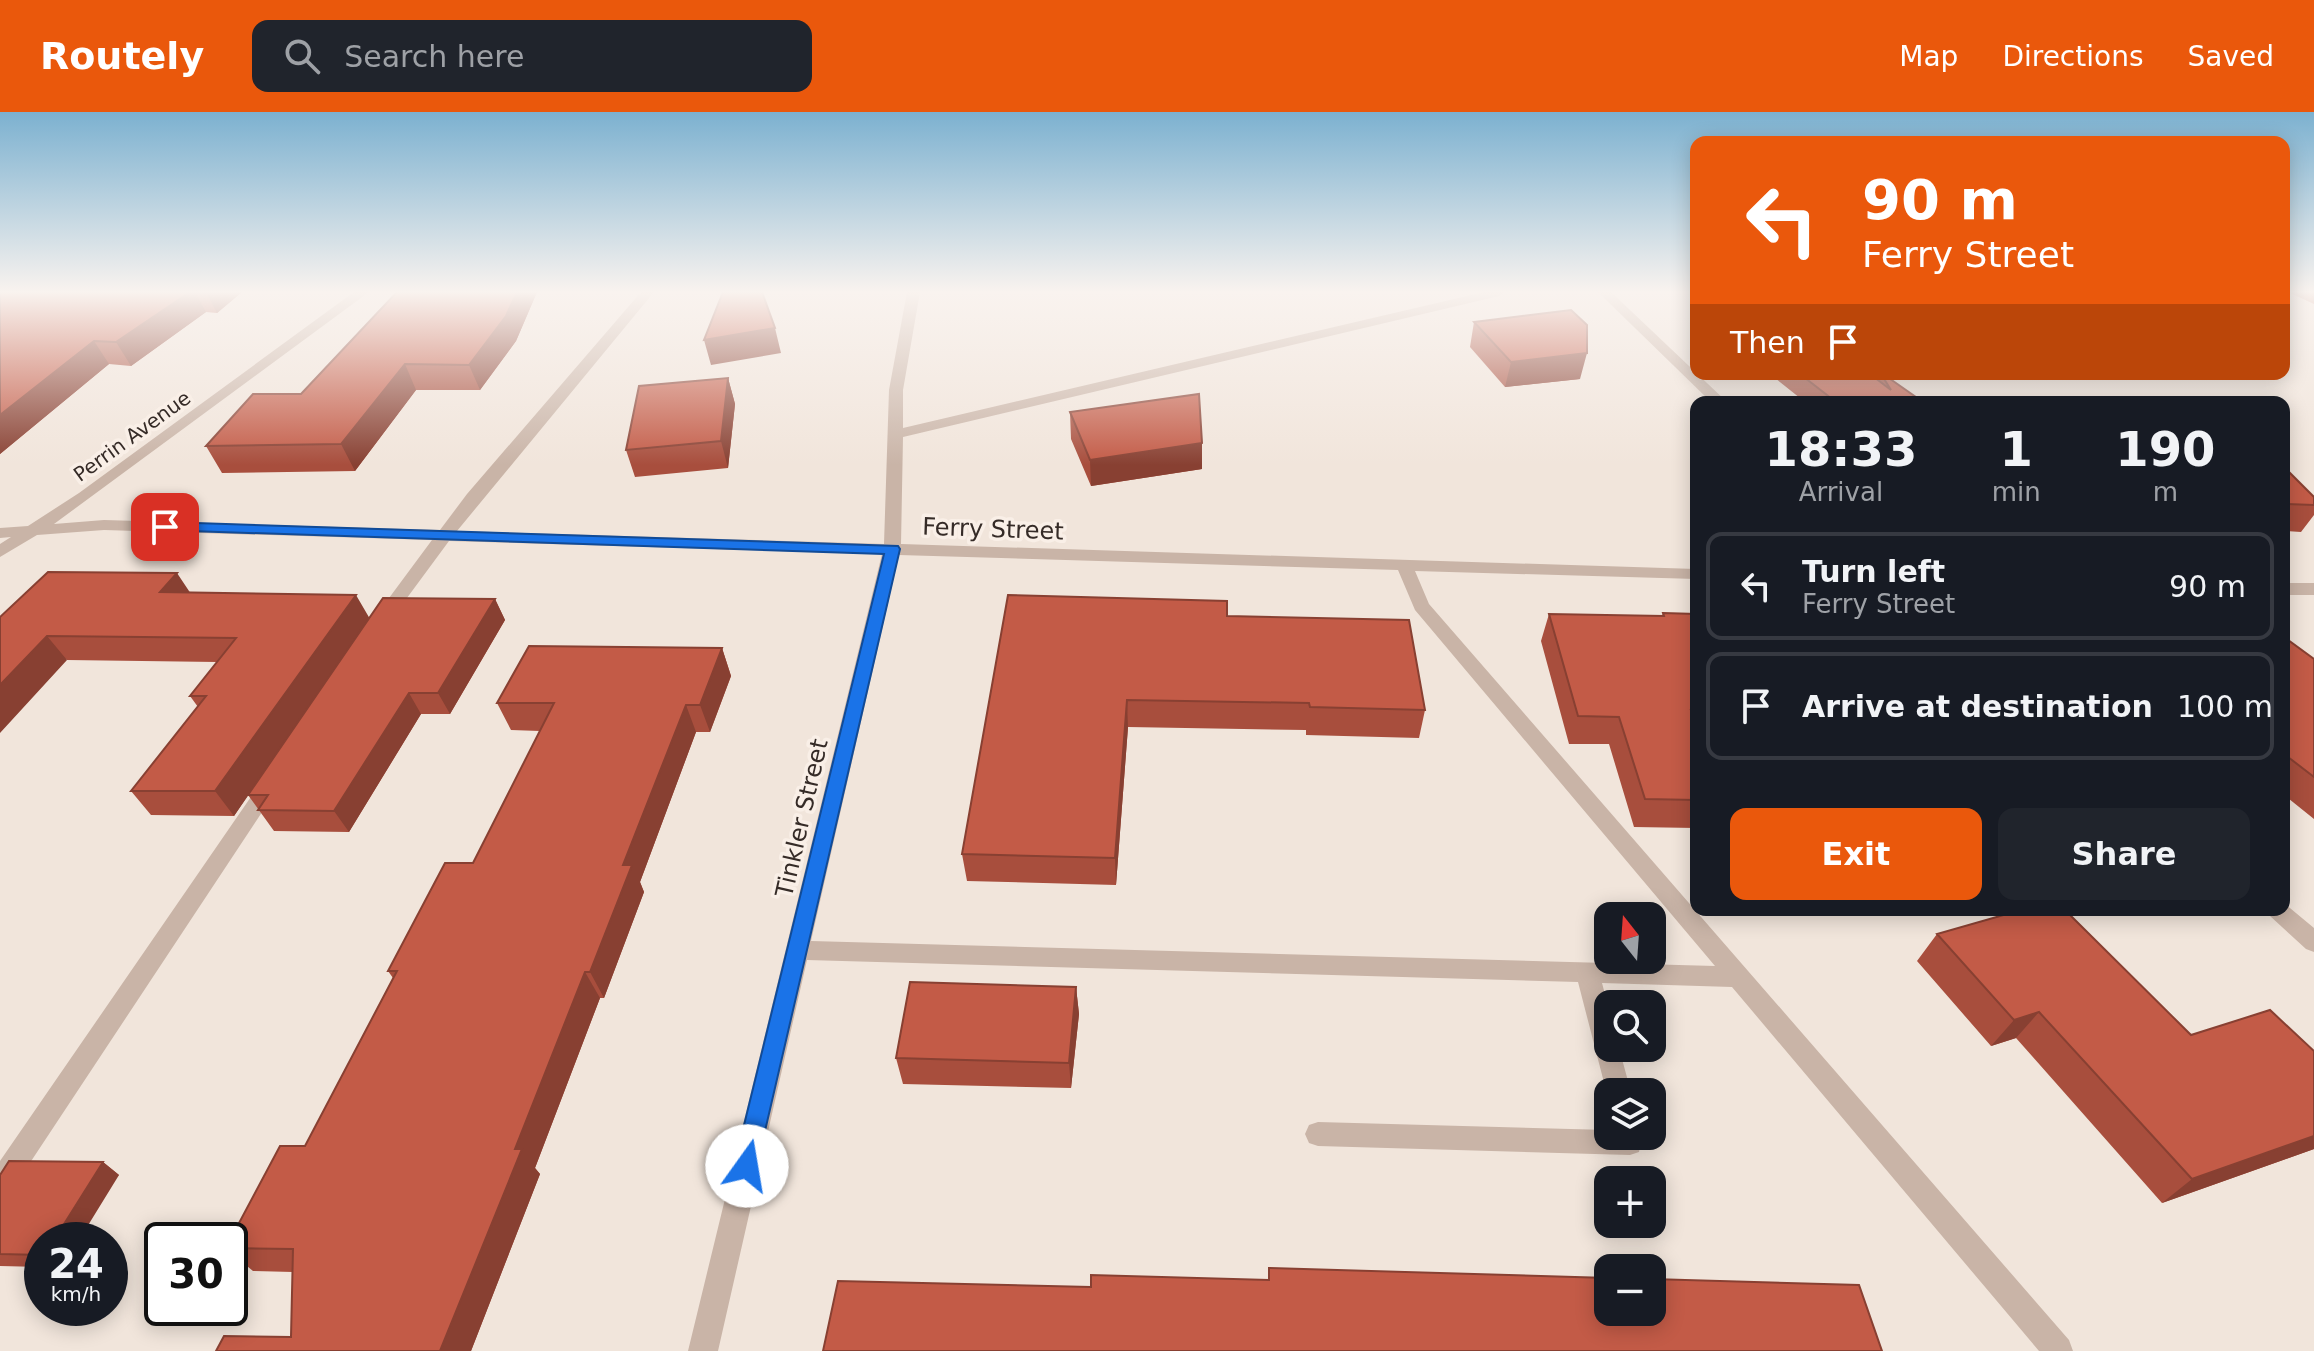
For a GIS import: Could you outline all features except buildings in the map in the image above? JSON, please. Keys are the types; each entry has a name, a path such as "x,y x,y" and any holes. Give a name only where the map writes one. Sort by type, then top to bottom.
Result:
{"street":[{"name":"Perrin Avenue","path":"0,552 37,529 283,350"},
{"path":"370,638 443,536 599,350"},
{"name":"Tinkler Street","path":"703,1351 892,549 893,435 903,350"},
{"path":"893,435 1254,350"},
{"path":"1665,350 1690,374"},
{"path":"1697,380 1714,396"},
{"name":"Ferry Street","path":"0,533 104,525 1690,574"},
{"path":"1405,567 1421,606 2058,1351"},
{"path":"2290,589 2314,589"},
{"path":"0,1184 282,768"},
{"path":"2285,916 2314,942"},
{"path":"797,950 1740,977"},
{"path":"1587,972 1614,1078"},
{"path":"1318,1134 1594,1142"}],"route":[{"path":"165,527 892,549 747,1166"}]}
